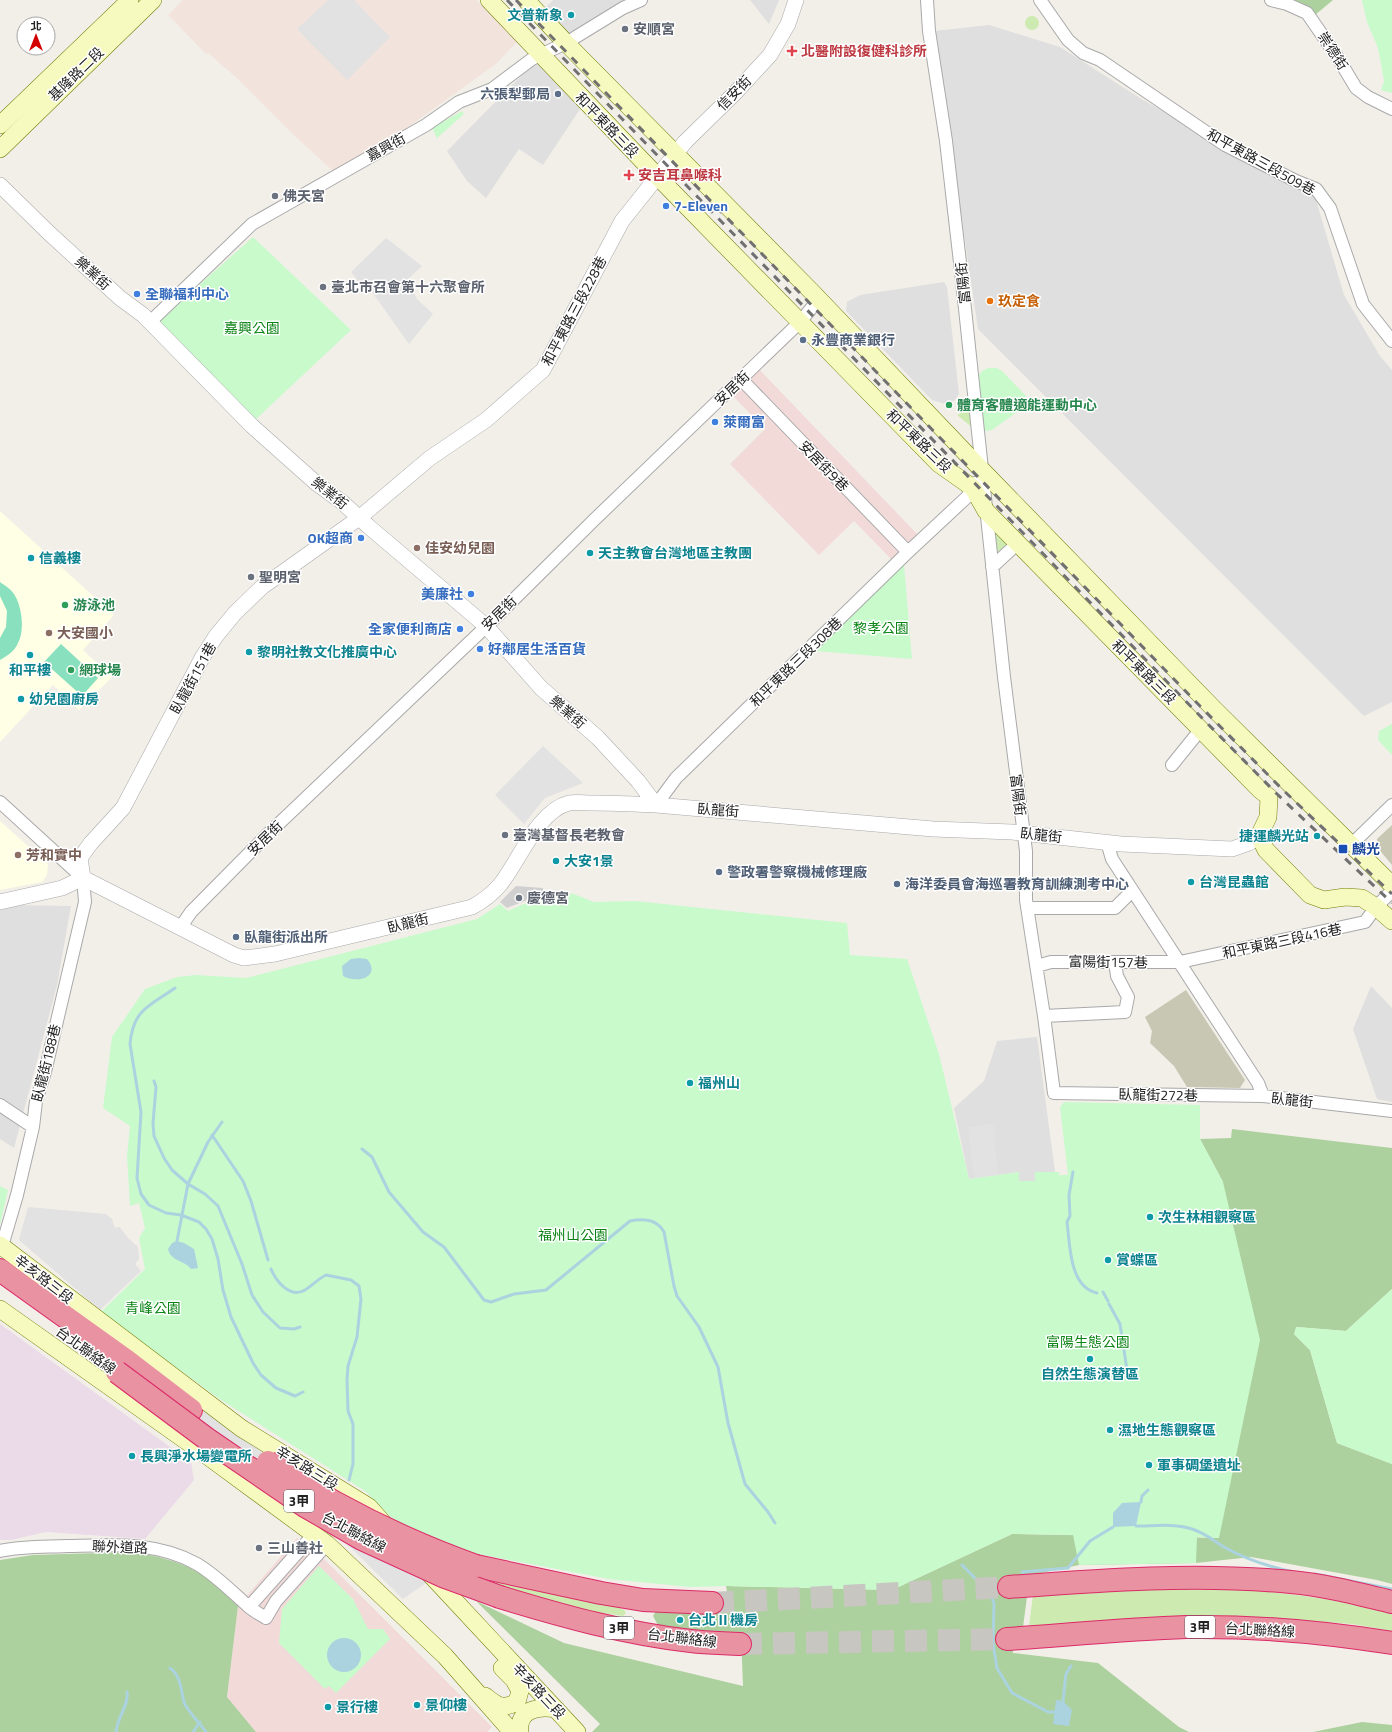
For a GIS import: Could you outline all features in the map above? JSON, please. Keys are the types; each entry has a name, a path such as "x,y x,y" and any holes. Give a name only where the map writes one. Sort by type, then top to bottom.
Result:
{"highway":[{"name":"台北聯絡線","path":"0,1270 122,1367 207,1439 305,1506 362,1539 445,1577 500,1597 543,1610 640,1633 692,1641 740,1644"},
{"name":"台北聯絡線","path":"0,1288 298,1482 373,1523 476,1566 578,1589 643,1600 712,1603"},
{"path":"1009,1587 1134,1578 1183,1577 1238,1579 1292,1582 1350,1592 1392,1602"},
{"path":"640,1633 643,1600"},
{"name":"台北聯絡線","path":"1007,1639 1140,1629 1238,1628 1343,1635 1392,1643"}],"main road":[{"name":"基隆路二段","path":"0,125 130,0"},
{"name":"基隆路二段","path":"0,149 153,0"},
{"name":"和平東路三段","path":"489,0 657,176 939,464 973,488 986,511 1260,790 1269,797 1268,817 1259,836"},
{"name":"和平東路三段","path":"526,0 566,43 819,299 981,470 1214,710 1392,885"},
{"path":"1260,790 1276,771"},
{"path":"1259,836 1266,850 1310,895 1324,900 1345,897 1362,898 1376,907 1392,921"},
{"name":"辛亥路三段","path":"1,1246 241,1428 369,1507 577,1732"},
{"path":"0,1309 320,1539 445,1656 512,1732"},
{"path":"459,1606 482,1645 514,1680 520,1690 517,1702 508,1707 498,1706 473,1687"},
{"path":"520,1732 523,1717 531,1711 542,1707 556,1709"}],"street":[{"name":"嘉興街","path":"150,322 252,224 426,125 459,102 492,89 540,54 566,43 623,8 641,0"},
{"name":"信安街","path":"657,176 685,142 735,93 770,55 788,24 796,0"},
{"name":"富陽街","path":"927,0 929,31 946,141 979,430 981,470 1005,684 1026,851 1028,908 1054,1093"},
{"name":"和平東路三段509巷","path":"1040,0 1068,40 1083,53 1100,60 1225,145 1296,181 1316,188 1330,208 1362,304 1392,341"},
{"name":"崇德街","path":"1271,0 1287,4 1307,13 1338,58 1356,88 1368,97 1392,109"},
{"name":"和平東路三段228巷","path":"359,518 430,458 486,420 543,370 622,221 657,176"},
{"name":"樂業街","path":"0,184 60,243 120,298 139,311 252,426 316,483 342,502 486,626 541,688 598,738 638,781 656,805"},
{"name":"安居街","path":"180,928 191,912 269,834 800,322 819,299"},
{"name":"安居街9巷","path":"740,379 908,552"},
{"name":"和平東路三段308巷","path":"656,805 676,778 908,552 968,497 981,470"},
{"name":"臥龍街151巷","path":"83,878 80,858 91,843 123,808 200,663 216,636 235,612 262,587 359,518"},
{"path":"992,567 1018,543"},
{"path":"1172,765 1201,729"},
{"name":"臥龍街","path":"0,802 83,878 234,955 244,958 254,958 472,907 483,901 499,886 535,830 556,809 570,803 656,805 933,829 1012,832 1107,842 1112,859 1258,1083 1263,1096 1392,1111"},
{"path":"1352,844 1392,805"},
{"path":"1107,842 1121,844 1232,849 1249,843 1259,836"},
{"path":"0,902 62,888 83,878"},
{"name":"臥龍街188巷","path":"1,1246 17,1195 33,1127 36,1101 45,1072 85,902 83,878"},
{"path":"1028,908 1115,908 1132,891"},
{"name":"和平東路三段416巷","path":"1180,962 1365,922 1376,907 1392,891"},
{"name":"富陽街157巷","path":"1037,966 1051,962 1180,962"},
{"path":"1044,1016 1125,1012 1128,997 1116,976 1115,962"},
{"name":"臥龍街272巷","path":"1054,1093 1263,1096"},
{"path":"0,1105 33,1127"},
{"path":"249,1608 320,1539"},
{"name":"聯外道路","path":"0,1551 30,1547 121,1545 143,1546 166,1551 197,1564 214,1575 249,1608 266,1618 276,1601 320,1539"}],"shaded area":[{"path":"183,0 477,0 517,42 496,64 404,130 333,171 298,139 239,80 208,53 206,54 168,15"},
{"path":"328,0 354,0 390,37 347,80 297,29"},
{"name":"文普新象","path":"553,0 633,0 570,38 544,9"},
{"path":"750,0 779,0 769,24"},
{"path":"989,25 1060,47 1143,100 1314,193 1344,295 1380,356 1392,370 1392,702 1364,716 978,329 934,31"},
{"path":"537,60 582,106 543,165 519,149 486,198 467,181 447,151"},
{"path":"386,238 422,266 407,280 417,299 433,314 409,344 372,292 359,282 351,272"},
{"path":"944,282 947,287 959,394 955,400 946,404 932,400 846,311 847,302 860,295"},
{"path":"759,369 919,536 893,561 854,521 819,555 730,464 765,429 732,395"},
{"name":"大安國小","path":"0,511 114,615 83,650 112,677 79,710 53,685 0,742"},
{"path":"543,746 583,783 545,798 524,824 495,795"},
{"name":"芳和實中","path":"0,821 48,864 47,875 42,882 0,890"},
{"path":"1392,825 1392,865 1377,847 1377,839"},
{"name":"慶德宮","path":"516,886 543,888 543,894 507,908 500,902"},
{"path":"11,905 71,906 57,985 14,1148 0,1139 0,908"},
{"path":"1371,986 1392,1008 1392,1102 1377,1099 1353,1029"},
{"path":"1186,990 1245,1080 1240,1088 1187,1087 1174,1066 1150,1043 1152,1031 1145,1017"},
{"path":"1037,1037 1055,1172 1035,1172 1035,1181 1019,1181 1019,1172 969,1179 954,1108 984,1081 997,1041"},
{"path":"993,1124 998,1175 974,1178 968,1127"},
{"path":"28,1207 106,1214 112,1219 115,1228 120,1227 128,1238 138,1247 139,1259 135,1264 141,1271 100,1310 19,1240"},
{"path":"0,1324 191,1462 194,1480 145,1539 46,1532 11,1540 0,1540"},
{"path":"109,1339 348,1504 426,1583 403,1599 343,1540 217,1454 91,1362"},
{"path":"297,1538 321,1556 492,1727 487,1732 256,1732 227,1697 238,1606"}],"green space":[{"path":"1276,0 1333,0 1315,15"},
{"path":"1362,0 1392,0 1392,93 1381,90 1384,81 1378,48 1367,22"},
{"path":"1029,16 1035,16 1039,20 1039,26 1035,30 1029,30 1025,26 1025,20"},
{"path":"462,111 464,114 437,138 432,128"},
{"name":"嘉興公園","path":"253,237 351,330 253,422 153,326"},
{"path":"988,368 997,368 1002,371 1026,396 1024,407 992,430 986,431 983,429 977,378 982,371"},
{"path":"968,410 969,411 973,428 957,415"},
{"path":"995,532 1007,545 999,551 996,551 993,533"},
{"name":"黎孝公園","path":"904,565 912,659 815,651"},
{"path":"0,582 11,590 17,599 21,612 22,625 17,646 0,660 0,638 6,627 7,611 0,596"},
{"name":"網球場","path":"61,644 98,678 82,696 44,662"},
{"path":"1392,724 1392,755 1378,740 1379,731"},
{"name":"福州山公園","path":"553,891 574,894 594,902 635,901 847,923 850,955 907,959 939,1054 969,1179 1019,1172 1019,1181 1035,1181 1035,1172 1059,1172 1059,1175 1068,1175 1060,1107 1064,1102 1200,1105 1200,1139 1223,1182 1260,1340 1219,1538 1197,1537 1196,1563 1079,1565 1073,1535 1012,1534 892,1590 726,1586 690,1587 609,1579 477,1554 403,1529 365,1491 218,1398 101,1312 145,1269 139,1238 145,1228 139,1203 130,1206 127,1156 130,1126 103,1108 112,1037 145,989 177,977 196,975 246,978 477,919 500,904 508,911"},
{"path":"1232,1129 1392,1148 1392,1289 1346,1331 1297,1327 1294,1334 1310,1350 1337,1443 1392,1464 1392,1584 1251,1557 1196,1563 1079,1565 1008,1580 1027,1597 1023,1627 1012,1627 1013,1653 1098,1663 1179,1727 1189,1732 592,1732 600,1724 476,1601 564,1643 743,1686 741,1636 659,1627 653,1616 656,1611 730,1608 726,1586 892,1590 1012,1534 1219,1538 1223,1182 1200,1139 1231,1138"},
{"path":"0,1186 8,1190 0,1225"},
{"path":"1392,1289 1392,1464 1337,1443 1310,1350 1294,1334 1296,1327 1346,1331"},
{"path":"131,1552 163,1558 193,1569 215,1584 238,1606 227,1697 256,1732 0,1732 0,1560 33,1555"},
{"path":"319,1566 353,1599 368,1629 383,1629 390,1639 336,1693 329,1686 325,1689 279,1643 282,1609"},
{"path":"481,1575 533,1589 618,1607 626,1613 623,1616 579,1610 479,1583"},
{"path":"1186,1589 1259,1591 1359,1605 1392,1613 1392,1631 1352,1624 1271,1618 1072,1625 1029,1625 1033,1595 1109,1590"},
{"path":"1362,1722 1392,1725 1392,1732 1313,1732"}],"water":[{"path":"351,959 367,959 372,970 370,974 361,979 343,976 342,966"},
{"path":"177,1241 194,1249 198,1268 191,1269 172,1256 168,1249 172,1243"},
{"path":"1141,1502 1136,1526 1113,1527 1113,1513 1122,1503"},
{"path":"347,1638 356,1643 360,1648 360,1662 356,1667 351,1671 341,1672 337,1671 328,1662 327,1652 328,1648 337,1639"},
{"path":"1056,1700 1063,1701 1072,1710 1069,1726 1053,1724"}],"waterway":[{"path":"175,988 151,1004 139,1016 132,1032 130,1044 141,1112 137,1178 141,1194 149,1205 166,1213 181,1215 199,1222 206,1229 212,1239 218,1259 223,1290 231,1317 253,1363 261,1375 276,1388 295,1396 303,1392"},
{"path":"154,1081 156,1087 153,1123 154,1136 164,1158 172,1170 188,1184 205,1194 218,1206 242,1264 252,1295 263,1312 280,1328 294,1329 300,1327"},
{"path":"177,1241 188,1184 208,1142 222,1122"},
{"path":"212,1135 243,1181 251,1201 268,1260"},
{"path":"362,1149 372,1157 389,1192 423,1232 444,1247 484,1300 491,1302 514,1294 546,1290 630,1221 650,1220 658,1224 664,1232 677,1296 699,1327 718,1367 728,1423 745,1484 775,1523"},
{"path":"1073,1172 1069,1195 1070,1216 1067,1222 1070,1253 1076,1274 1081,1282 1088,1289 1097,1293"},
{"path":"271,1269 276,1279 284,1287 294,1292 305,1290 326,1275 351,1280 359,1286 361,1299 357,1337 348,1366 347,1380 348,1411 353,1424 353,1464 349,1480"},
{"path":"1103,1292 1108,1301"},
{"path":"1109,1304 1120,1324 1127,1370"},
{"path":"1141,1502 1142,1496 1148,1490"},
{"path":"1136,1526 1172,1525 1196,1530 1224,1547 1249,1559 1294,1572"},
{"path":"1022,1572 1068,1568 1090,1541 1113,1527"},
{"path":"962,1565 990,1593 994,1603 993,1644 997,1668 1012,1693 1048,1712 1055,1712"},
{"path":"1315,1574 1392,1589"},
{"path":"1063,1701 1066,1674 1071,1666"},
{"path":"170,1668 174,1671 178,1679 186,1706 206,1732"},
{"path":"116,1732 118,1722 125,1707 127,1692"},
{"path":"193,1732 200,1722"}],"tunnel":[{"path":"712,1603 1009,1587"},
{"path":"740,1644 1007,1639"}],"railway":[{"path":"507,0 1203,719 1276,793 1392,903"},
{"path":"516,0 1199,705 1281,788 1392,894"}],"place":[{"name":"文普新象","path":"571,15"},
{"name":"安順宮","path":"625,29"},
{"name":"北醫附設復健科診所","path":"792,51"},
{"name":"六張犁郵局","path":"558,94"},
{"name":"安吉耳鼻喉科","path":"629,175"},
{"name":"佛天宮","path":"275,196"},
{"name":"7-Eleven","path":"666,206"},
{"name":"臺北市召會第十六聚會所","path":"323,287"},
{"name":"全聯福利中心","path":"137,294"},
{"name":"玖定食","path":"990,301"},
{"name":"永豐商業銀行","path":"803,340"},
{"name":"體育客體適能運動中心","path":"949,405"},
{"name":"萊爾富","path":"715,422"},
{"name":"OK超商","path":"361,538"},
{"name":"佳安幼兒園","path":"417,548"},
{"name":"天主教會台灣地區主教團","path":"590,553"},
{"name":"信義樓","path":"31,558"},
{"name":"聖明宮","path":"251,577"},
{"name":"美廉社","path":"471,594"},
{"name":"游泳池","path":"65,605"},
{"name":"全家便利商店","path":"460,629"},
{"name":"大安國小","path":"49,633"},
{"name":"好鄰居生活百貨","path":"480,649"},
{"name":"黎明社教文化推廣中心","path":"249,652"},
{"name":"和平樓","path":"30,655"},
{"name":"網球場","path":"71,670"},
{"name":"幼兒園廚房","path":"21,699"},
{"name":"臺灣基督長老教會","path":"505,835"},
{"name":"捷運麟光站","path":"1317,836"},
{"name":"麟光","path":"1343,849"},
{"name":"芳和實中","path":"18,855"},
{"name":"大安1景","path":"556,861"},
{"name":"警政署警察機械修理廠","path":"719,872"},
{"name":"台灣昆蟲館","path":"1191,882"},
{"name":"海洋委員會海巡署教育訓練測考中心","path":"897,884"},
{"name":"慶德宮","path":"519,898"},
{"name":"臥龍街派出所","path":"236,937"},
{"name":"福州山","path":"690,1083"},
{"name":"次生林相觀察區","path":"1150,1217"},
{"name":"賞蝶區","path":"1108,1260"},
{"name":"自然生態演替區","path":"1090,1359"},
{"name":"濕地生態觀察區","path":"1110,1430"},
{"name":"長興淨水場變電所","path":"132,1456"},
{"name":"軍事碉堡遺址","path":"1149,1465"},
{"name":"三山善社","path":"259,1548"},
{"name":"台北Ⅱ機房","path":"680,1620"},
{"name":"景仰樓","path":"417,1705"},
{"name":"景行樓","path":"328,1707"}],"park label":[{"name":"青峰公園","path":"153,1308"},
{"name":"富陽生態公園","path":"1088,1342"}]}
